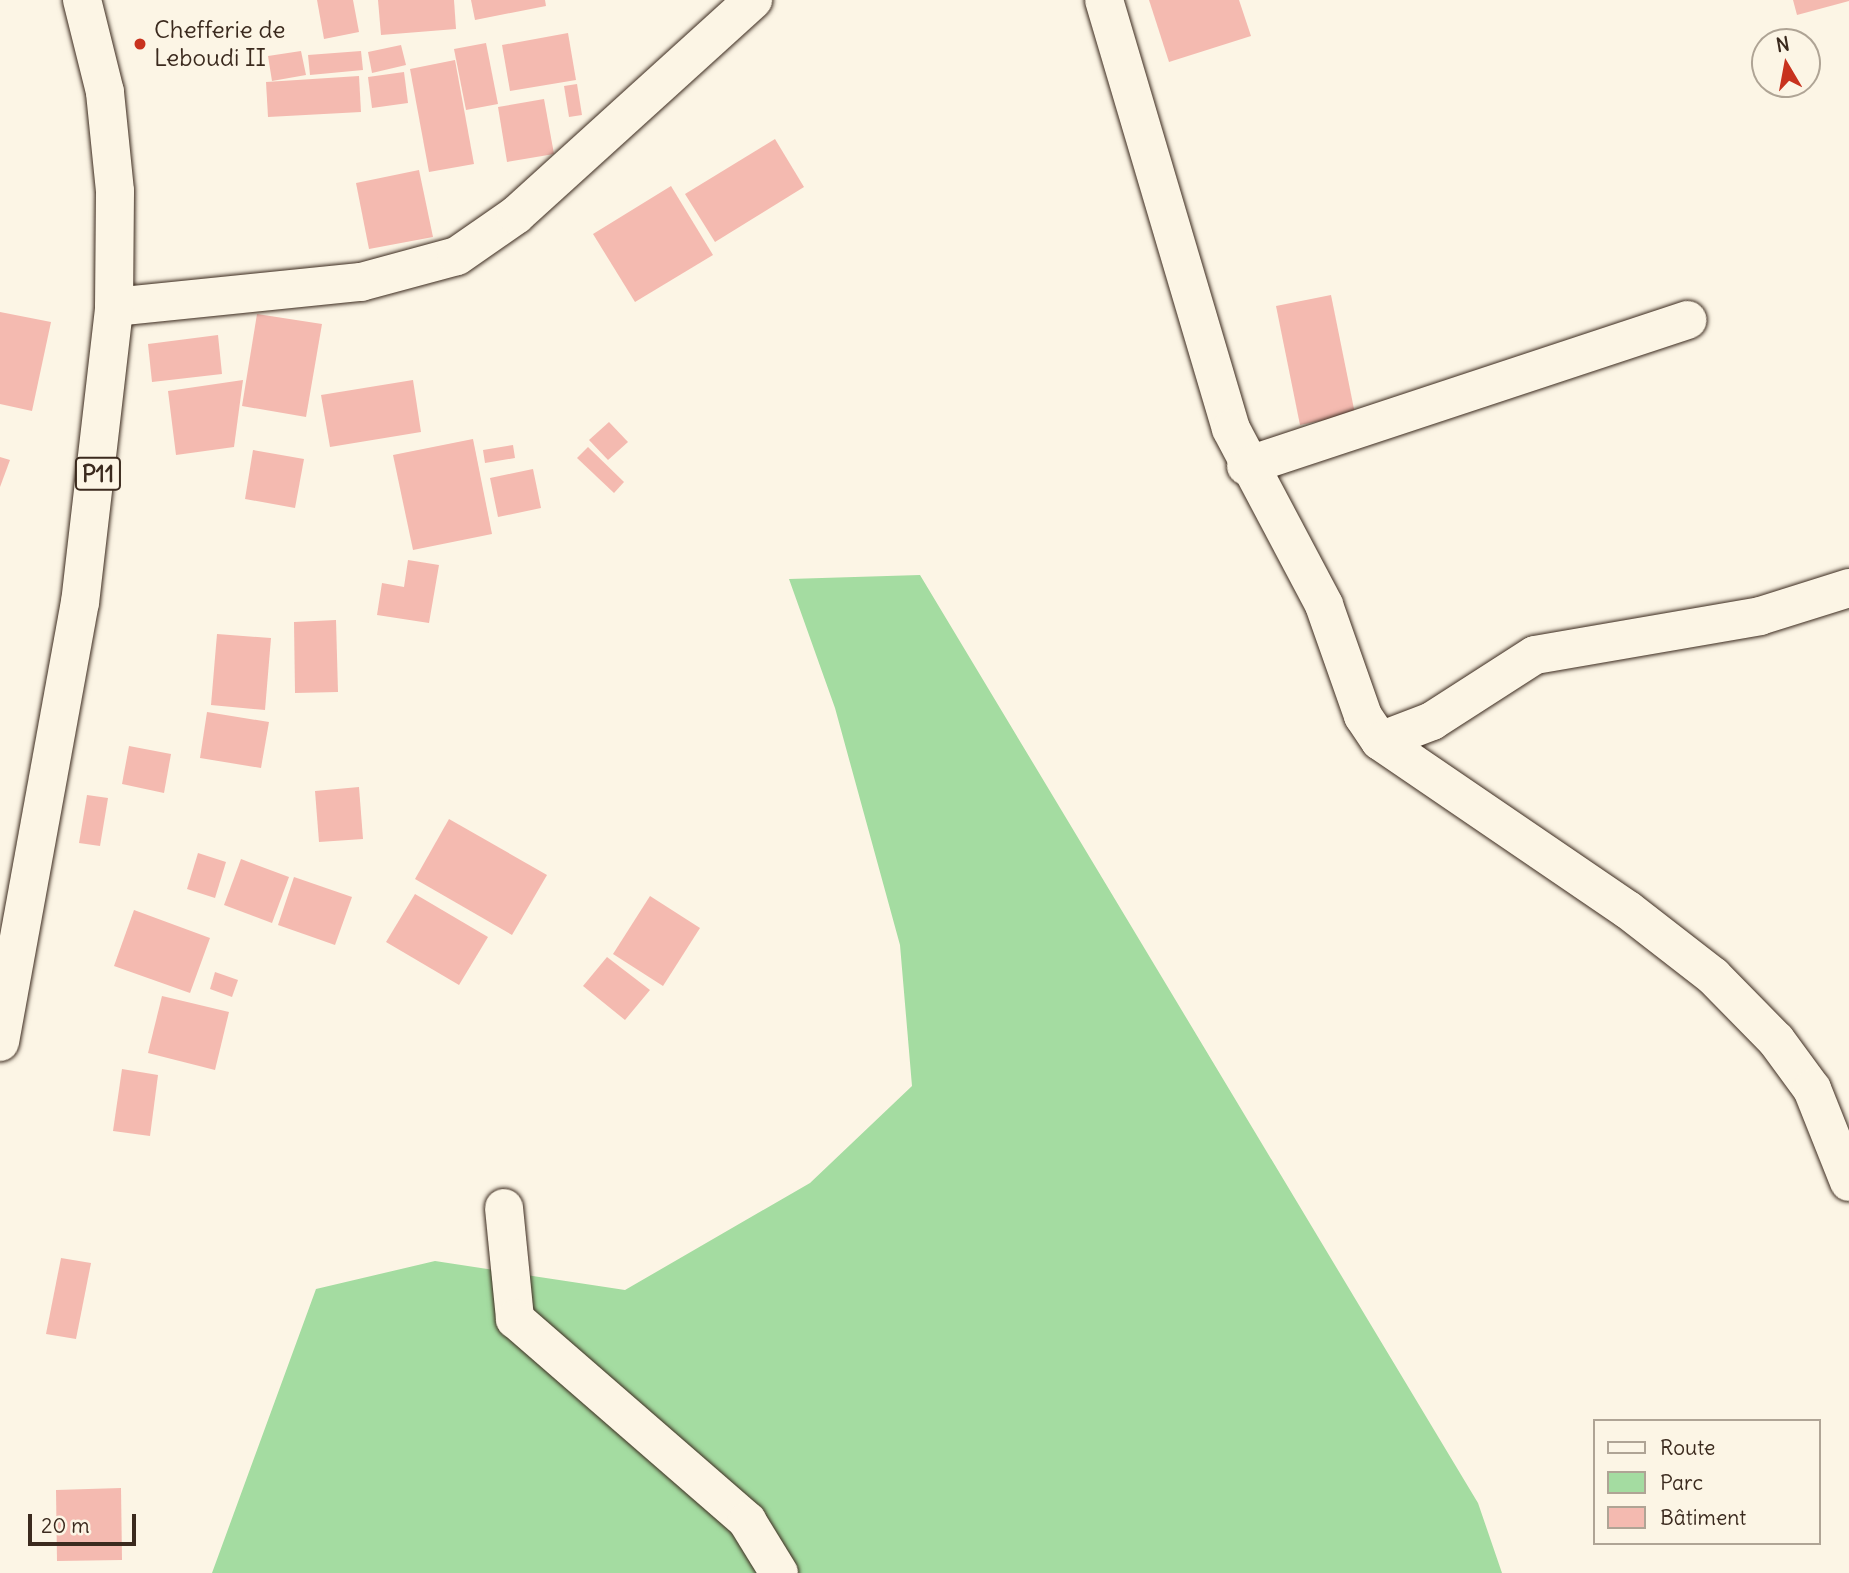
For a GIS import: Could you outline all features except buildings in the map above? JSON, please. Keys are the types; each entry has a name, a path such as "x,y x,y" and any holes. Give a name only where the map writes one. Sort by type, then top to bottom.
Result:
{"street":[{"name":"P11","path":"0,1042 10,951 82,590 114,307 116,191 105,92 82,0"},
{"path":"114,307 361,282 457,256 516,215 753,0"},
{"path":"1104,0 1246,466 1324,605 1363,716 1380,741 1628,910 1713,976 1776,1040 1812,1089 1849,1182"},
{"path":"1246,466 1688,320"},
{"path":"1380,741 1432,721 1535,655 1760,616 1849,589"},
{"path":"504,1208 515,1320 747,1521 779,1573"}],"green space":[{"path":"920,575 1478,1503 1502,1573 212,1573 316,1289 435,1261 625,1290 810,1183 912,1086 900,945 835,708 789,579"}],"place":[{"name":"Chefferie de Leboudi II","path":"140,44"}]}
